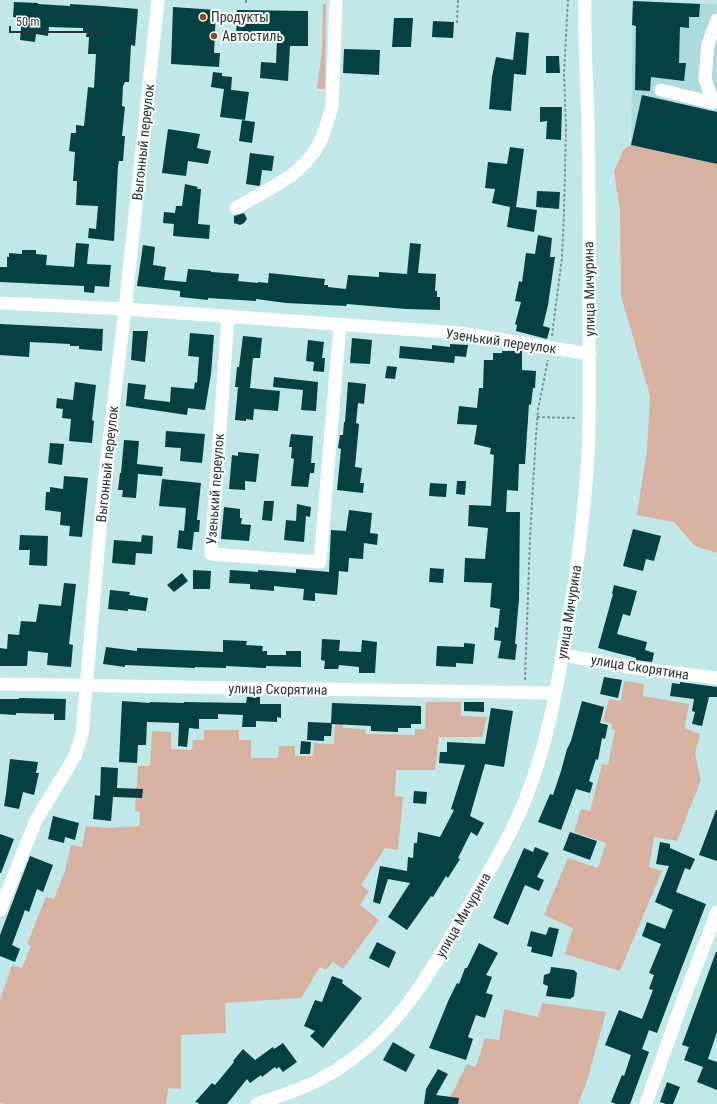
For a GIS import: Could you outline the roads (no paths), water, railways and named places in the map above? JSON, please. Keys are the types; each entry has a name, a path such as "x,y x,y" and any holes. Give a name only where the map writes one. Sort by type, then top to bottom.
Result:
{"street":[{"name":"Выгонный переулок","path":"0,910 36,820 68,769 79,746 83,728 104,483 125,309 158,0"},
{"path":"236,208 292,175 314,152 322,138 332,107 336,0"},
{"name":"улица Мичурина","path":"262,1102 312,1083 351,1060 369,1046 394,1021 432,970 506,840 524,803 538,766 547,734 563,655 578,558 584,507 590,418 588,125 584,27 585,0"},
{"path":"715,103 705,79 708,44 717,20"},
{"path":"661,90 715,103"},
{"name":"Узенький переулок","path":"0,303 125,309 460,333 590,354"},
{"name":"Узенький переулок","path":"228,316 211,554 320,562 340,325"},
{"name":"улица Скорятина","path":"563,655 636,668 717,678"},
{"name":"улица Скорятина","path":"0,684 555,693"},
{"path":"646,1104 678,1011 717,912"},
{"path":"262,1102 280,1104"}],"place":[{"name":"Продукты","path":"203,17"},
{"name":"Автостиль","path":"214,36"}]}
